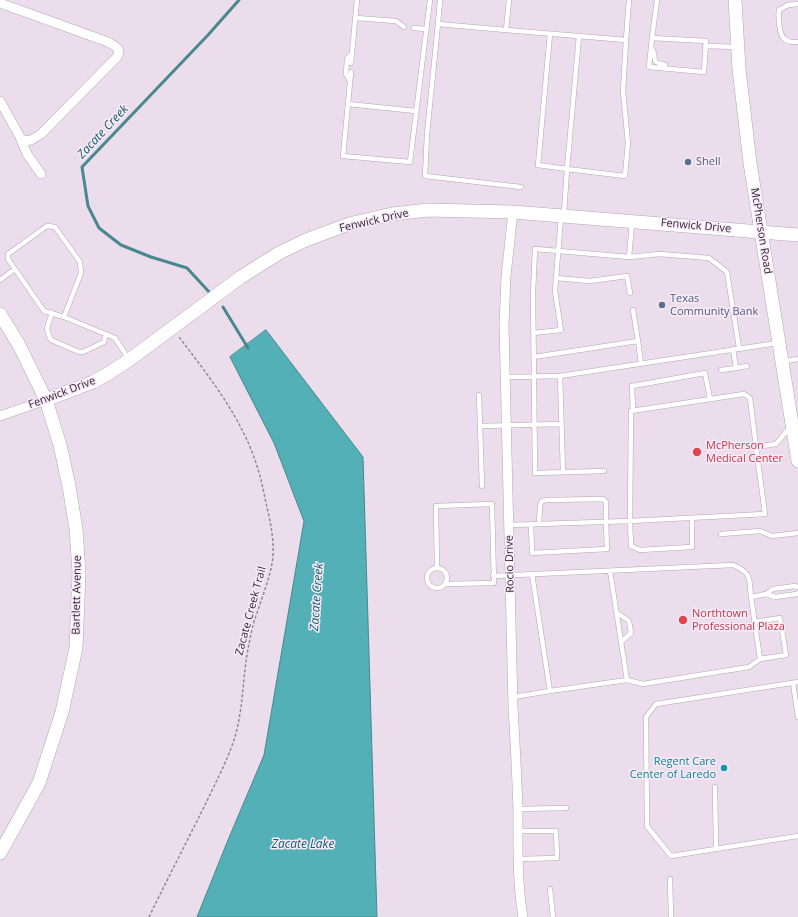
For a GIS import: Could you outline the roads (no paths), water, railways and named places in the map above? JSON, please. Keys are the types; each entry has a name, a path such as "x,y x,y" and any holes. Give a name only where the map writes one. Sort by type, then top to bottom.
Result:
{"main road":[{"name":"McPherson Road","path":"735,0 739,69 750,155 798,458"},
{"name":"Fenwick Drive","path":"46,400 94,382 109,373 129,360 241,277 278,253 306,240 349,224 392,214 428,210 513,212 798,235"},
{"name":"Bartlett Avenue","path":"0,314 19,345 46,400 60,445 76,529 79,573 76,648 62,712 39,784 0,853"}],"street":[{"path":"0,3 108,42 116,46 119,50 117,57 42,134 31,140 24,141 20,137"},
{"path":"0,101 20,137 27,154 41,174"},
{"name":"Rocio Drive","path":"513,212 506,276 504,325 512,697 521,904 524,917"},
{"name":"Fenwick Drive","path":"0,416 46,400"}],"lane":[{"path":"351,63 358,0"},
{"path":"350,72 343,156 410,162 430,0"},
{"path":"440,0 427,134 425,176 521,187"},
{"path":"503,0 509,0 506,30"},
{"path":"550,34 538,165 625,176 628,143 623,91 629,0"},
{"path":"652,38 706,41 704,72 649,66 652,38 657,0"},
{"path":"798,4 788,5 779,10 778,15 780,34 791,42 798,42"},
{"path":"356,18 396,21 404,27"},
{"path":"438,24 626,40"},
{"path":"414,28 426,29"},
{"path":"533,333 561,330 555,291 579,36"},
{"path":"705,46 738,48"},
{"path":"651,47 654,53 655,61 662,65 696,68 701,71"},
{"path":"350,81 346,74 347,59 352,52"},
{"path":"348,104 416,111"},
{"path":"629,257 633,221"},
{"path":"64,317 80,273 80,262 55,227 47,226 8,254 8,259 44,311 64,317 115,338 129,360"},
{"path":"604,471 535,473 533,292 536,249 629,257 660,254 709,258 727,272 739,348"},
{"path":"0,280 16,269"},
{"path":"556,278 590,281 627,276 630,293"},
{"path":"633,310 641,363"},
{"path":"52,313 47,328 51,340 79,352 83,352 104,342 106,334"},
{"path":"534,357 638,341"},
{"path":"506,377 560,376 779,342"},
{"path":"733,350 736,368"},
{"path":"782,362 798,359"},
{"path":"721,370 747,366"},
{"path":"692,518 692,547 640,550 632,546 630,522 631,411 633,411 632,386 705,373 710,399"},
{"path":"560,376 562,472"},
{"path":"509,525 630,522 765,514 750,398 744,394 633,411"},
{"path":"479,395 482,486"},
{"path":"480,426 561,424"},
{"path":"756,447 776,444 792,424"},
{"path":"531,524 532,553 607,549 606,502 603,499 542,501 540,505 539,524"},
{"path":"437,568 436,506 492,504 494,583 445,584 437,589 428,585 426,578 428,572 437,568 441,569 446,574 447,581 445,584"},
{"path":"721,534 760,531 772,536 798,533"},
{"path":"493,576 733,565 742,569 748,574 760,659"},
{"path":"610,571 627,680"},
{"path":"532,574 550,691"},
{"path":"751,597 766,594 773,589 798,587"},
{"path":"766,594 775,597 798,593"},
{"path":"616,612 629,620 630,633 621,642"},
{"path":"512,697 627,680 643,684 749,667 760,659 786,655 780,618 755,622"},
{"path":"798,717 795,682 656,704 646,717 647,826 671,856 798,836"},
{"path":"715,787 716,849"},
{"path":"518,809 566,808"},
{"path":"518,831 556,831 557,858 519,859"},
{"path":"670,879 671,917"},
{"path":"550,889 553,917"}],"water":[{"name":"Zacate Lake","path":"266,330 363,457 377,917 197,917 264,755 304,521 274,443 230,357"}],"waterway":[{"name":"Zacate Creek","path":"211,294 187,268 151,257 121,245 99,228 88,206 82,167 208,35 239,0"},
{"name":"Zacate Creek","path":"223,307 248,348"}],"place":[{"name":"Shell","path":"688,162"},
{"name":"Texas Community Bank","path":"662,305"},
{"name":"McPherson Medical Center","path":"697,452"},
{"name":"Northtown Professional Plaza","path":"683,620"},
{"name":"Regent Care Center of Laredo","path":"724,768"}]}
